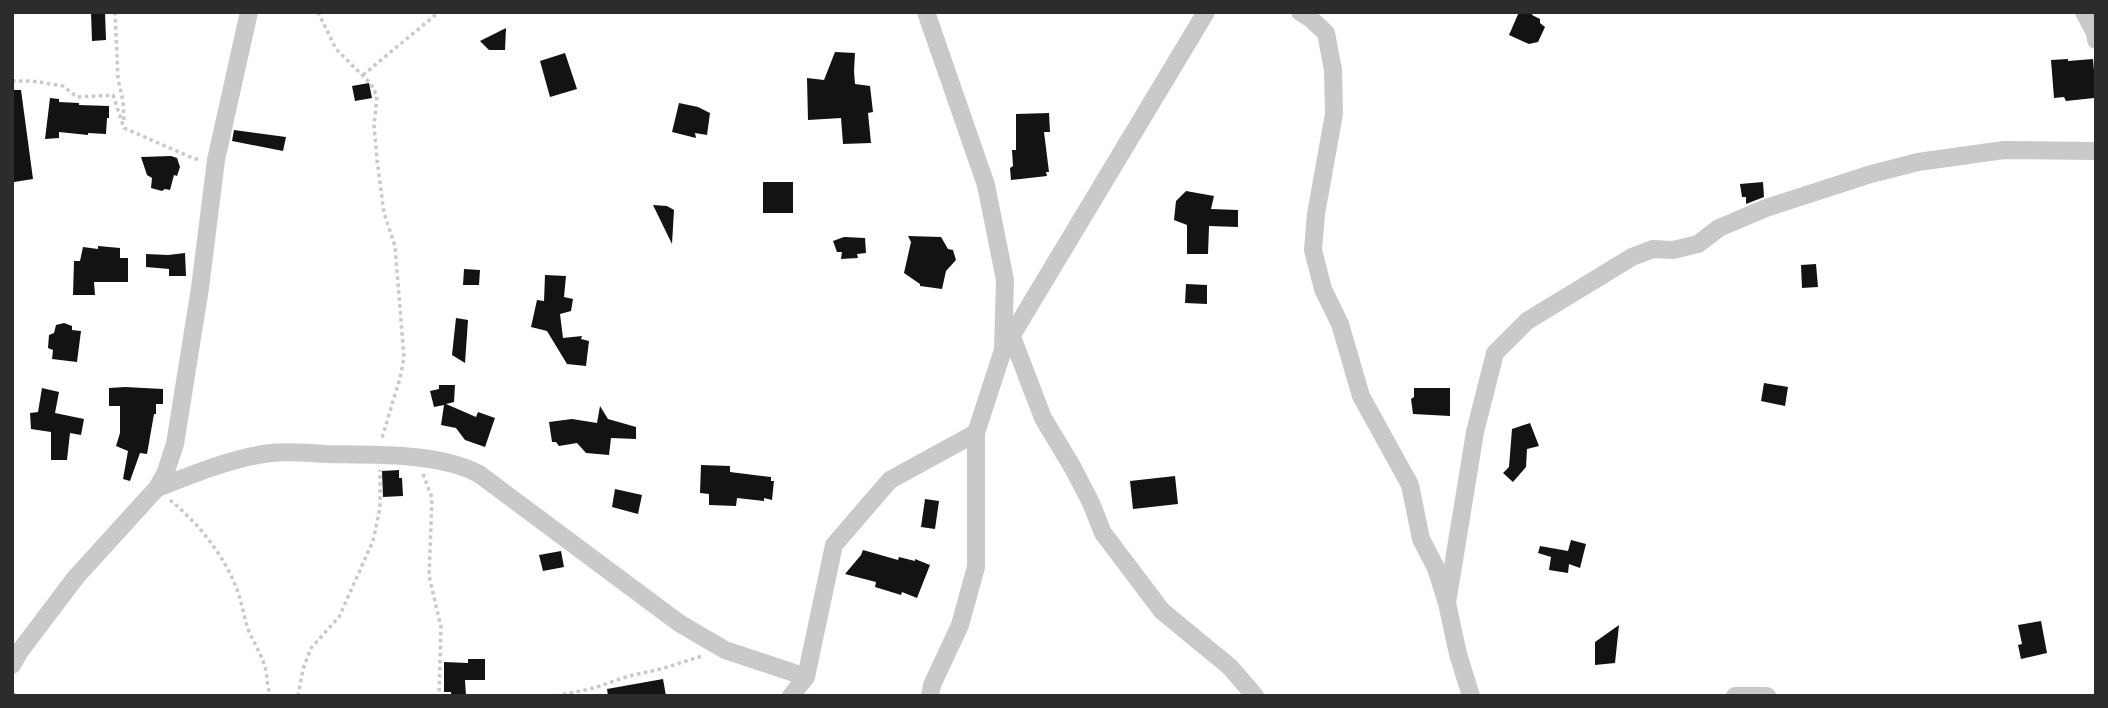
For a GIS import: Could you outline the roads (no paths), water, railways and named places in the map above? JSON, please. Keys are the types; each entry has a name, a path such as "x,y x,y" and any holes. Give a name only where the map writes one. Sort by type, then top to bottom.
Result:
{"street":[{"path":"15,657 76,577 157,488 166,474 175,444 200,288 216,160 249,12"},
{"path":"926,12 986,185 1005,280 1007,344 1043,418 1091,503 1103,533 1162,611 1230,667 1255,696"},
{"path":"930,696 932,685 960,625 975,567 976,433 1007,344 1206,12"},
{"path":"1300,12 1326,33 1333,70 1334,114 1316,214 1313,250 1323,289 1339,324 1361,396 1410,485 1421,539 1436,568 1471,696"},
{"path":"2084,12 2096,40"},
{"path":"1447,603 1475,432 1495,353 1527,321 1632,257 1653,249 1674,250 1698,244 1719,228 1766,208 1858,178 1918,162 1958,155 2004,150 2096,151"},
{"path":"791,696 806,677 835,545 890,480 976,433"},
{"path":"157,488 220,465 273,452 379,455 451,462 479,474 679,622 725,650 806,677"},
{"path":"1735,696 1767,696"}]}
